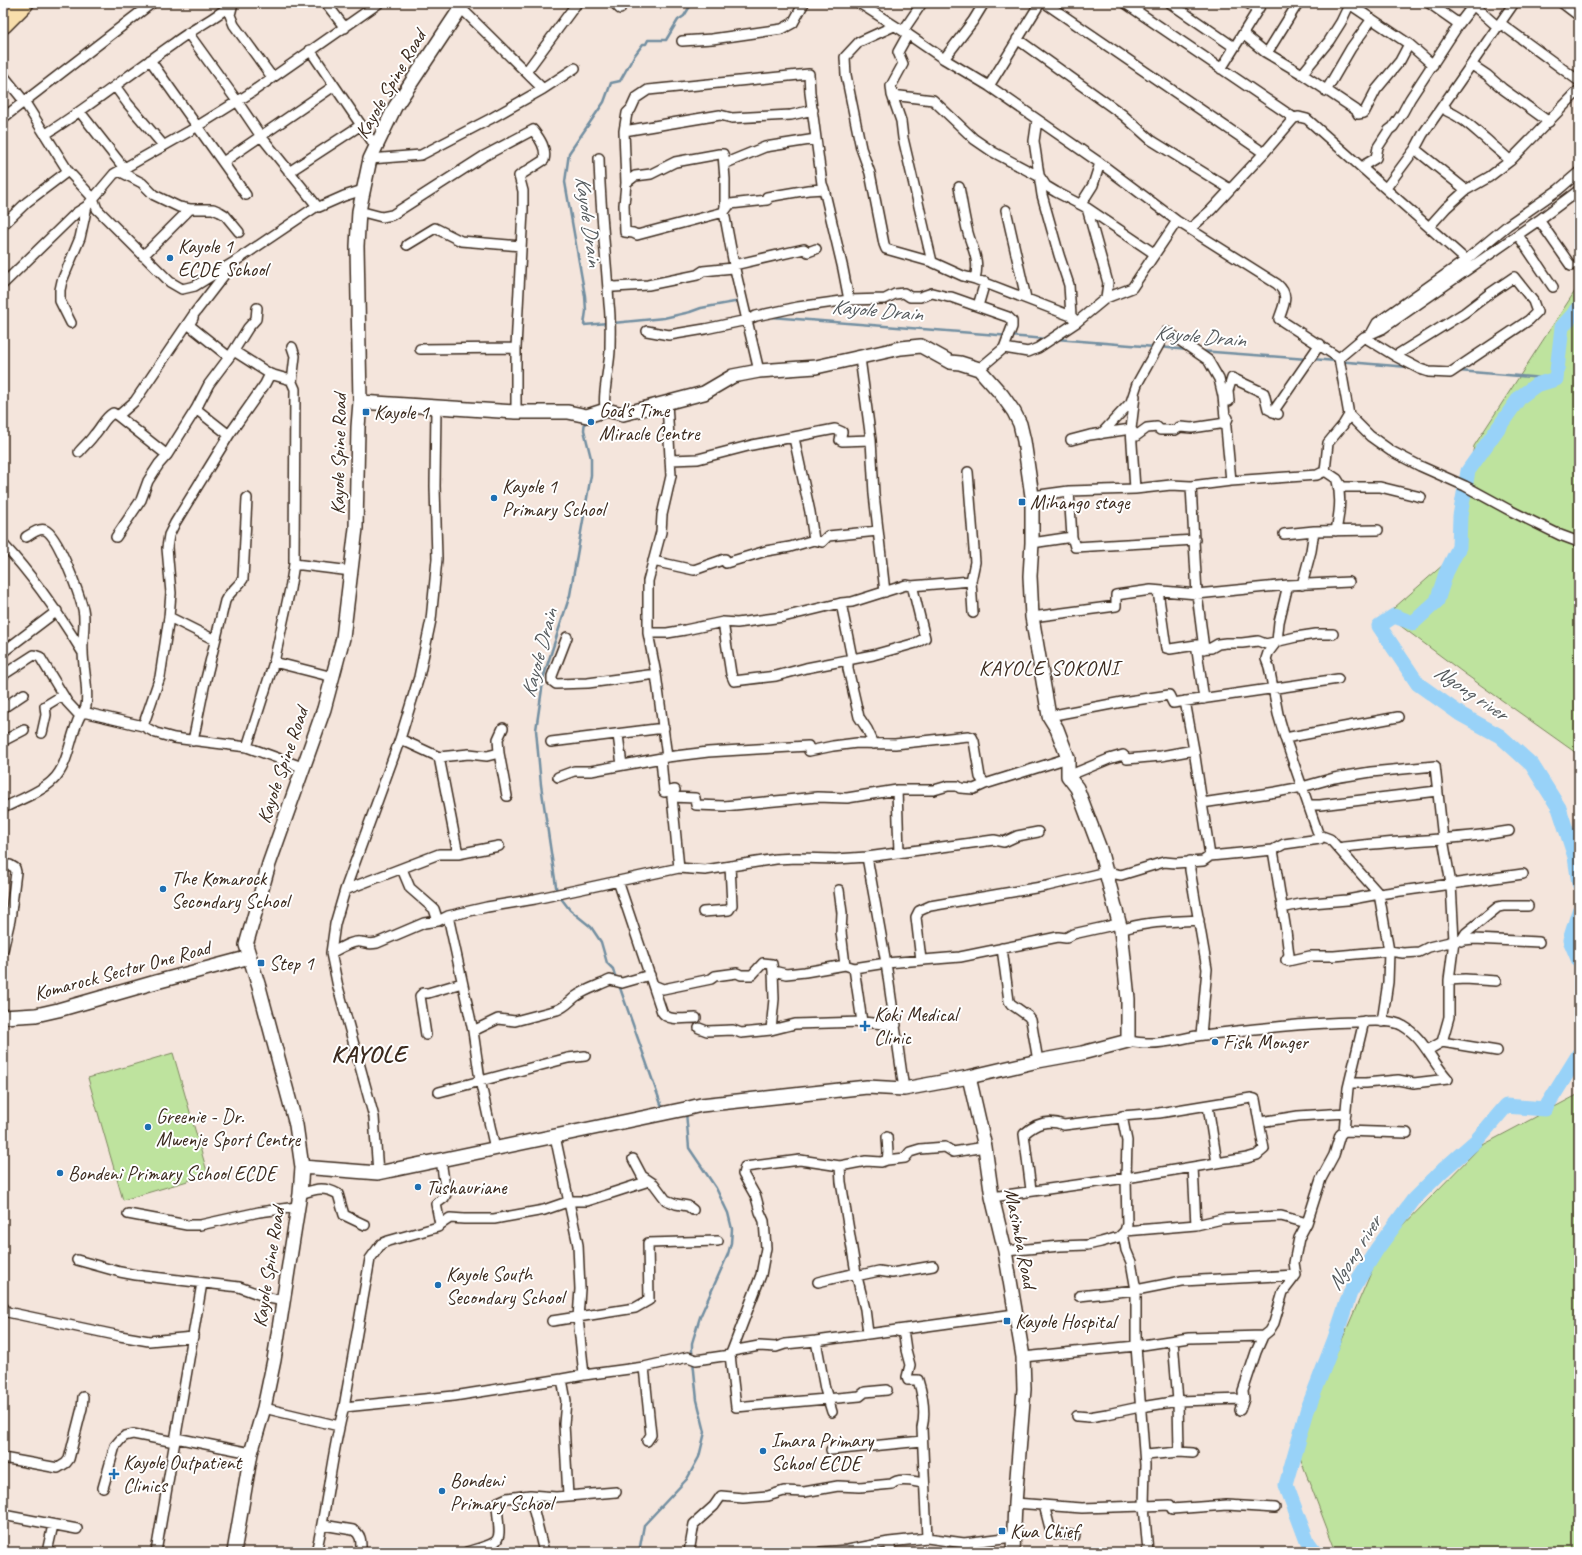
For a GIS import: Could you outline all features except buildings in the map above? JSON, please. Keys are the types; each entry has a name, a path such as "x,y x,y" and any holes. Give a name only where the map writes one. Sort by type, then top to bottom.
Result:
{"highway":[{"path":"5,18 25,3"}],"street":[{"path":"3,118 139,7 152,3"},
{"path":"46,134 80,112 150,60 188,33 217,16 233,3"},
{"path":"233,3 230,15 232,22 272,77"},
{"path":"326,3 345,28"},
{"path":"71,323 60,300 62,281 80,238 87,206 92,198 114,174 237,101 310,50 345,28 379,3"},
{"path":"526,72 577,3"},
{"path":"682,41 712,39 782,29 792,23 804,3"},
{"path":"859,3 906,32 944,59 989,86 1100,163 1177,221 1191,228 1228,254 1280,286 1285,294 1279,319 1320,344 1339,358 1349,415 1370,436 1391,451 1466,486 1529,520 1560,535 1579,542"},
{"path":"922,3 906,32 898,52 903,64 891,86 892,95 901,121 903,138 932,262"},
{"path":"944,59 973,21 984,3"},
{"path":"989,86 1040,3"},
{"path":"1045,3 1264,153"},
{"path":"1125,3 1294,118"},
{"path":"1170,3 1234,47"},
{"path":"1221,69 1260,6 1248,3"},
{"path":"1267,53 1298,3"},
{"path":"1302,74 1329,41 1341,22 1349,3 1409,44 1433,65"},
{"path":"1429,3 1459,24"},
{"path":"1386,188 1415,149 1423,134 1514,3"},
{"path":"1562,3 1579,16"},
{"path":"1363,170 1366,164 1376,158 1378,147 1400,117 1459,24 1474,4 1499,25 1579,82"},
{"path":"462,5 543,89"},
{"name":"Kayole Spine Road","path":"234,1552 250,1454 264,1408 274,1360 284,1301 302,1167 296,1125 246,944 269,864 324,708 343,638 356,528 358,427 360,402 357,254 359,211 370,159 395,107 462,5"},
{"path":"1326,91 1351,48 1372,19"},
{"path":"894,26 859,42 845,57 846,75 861,148 870,172 886,249 932,262 963,276 975,278 1074,319"},
{"path":"188,33 260,135 317,206"},
{"path":"1243,34 1267,53 1356,110 1358,114 1364,113 1376,90 1400,61 1409,44"},
{"path":"1017,39 1123,115 1151,140 1230,189"},
{"path":"310,50 376,147"},
{"path":"150,60 246,195"},
{"path":"1472,65 1549,122"},
{"path":"370,159 421,155 490,119 543,89 575,68"},
{"path":"824,189 794,192 755,202 730,204 724,212 637,235 634,233 625,232 624,205 626,182 624,131 627,113 631,109 636,98 648,90 809,74 816,139 824,189 844,269 849,300"},
{"path":"3,75 24,101 68,171 92,198 97,209 170,282 182,290 195,286 234,262 317,206 319,207 344,196 363,190"},
{"path":"115,86 132,110 164,145"},
{"path":"223,162 260,135 334,86"},
{"path":"1429,227 1446,208 1466,190 1488,178 1510,161 1579,90"},
{"path":"892,95 933,100 974,139 987,148 1040,177 1046,186 1084,206 1155,254"},
{"path":"1444,104 1447,111 1454,113 1476,130 1488,142 1500,150 1510,161"},
{"path":"624,131 720,115 732,118 791,115 813,110"},
{"path":"80,112 121,170 142,183 154,195 179,208 213,209 225,216 239,232"},
{"path":"1191,228 1211,210 1294,118 1300,117 1307,119 1466,260"},
{"path":"1037,120 1034,141 1042,195 1069,285 1074,319"},
{"path":"289,172 361,126"},
{"path":"359,211 382,217 392,214 484,156 533,130 540,139 545,156 544,160 519,176 523,191 516,348 516,412"},
{"path":"722,154 726,163 765,147 816,139"},
{"path":"1415,149 1466,190"},
{"path":"626,182 635,176 650,174 676,162 722,154"},
{"path":"722,154 725,179 724,212 734,265 759,371"},
{"path":"598,158 600,199 610,306 610,360 604,397 604,407 606,410"},
{"path":"1100,163 1084,206 1108,283 1106,298"},
{"path":"3,225 26,202 68,171"},
{"path":"1368,336 1377,322 1466,260 1508,225 1558,190 1579,172"},
{"path":"959,187 968,232 977,256 978,268 975,278"},
{"path":"1339,358 1368,336 1382,329 1518,235 1579,190"},
{"path":"3,284 76,213 87,206"},
{"path":"143,256 190,209"},
{"path":"1006,210 1026,298"},
{"path":"1539,220 1570,266"},
{"path":"1004,348 1028,352 1038,348 1074,319 1106,298 1132,288 1177,221"},
{"path":"407,246 436,228 461,241 521,246"},
{"path":"1518,235 1553,287"},
{"path":"608,285 614,287 648,285 697,275 703,271 733,268 734,265 794,251 804,249 808,252 816,249"},
{"path":"118,416 134,400 194,314 234,262"},
{"path":"1368,336 1395,356 1429,372 1450,373 1529,320 1537,312 1535,304 1514,277 1464,313 1395,356"},
{"path":"978,306 985,282"},
{"path":"647,331 669,335 747,320 756,316 798,307 849,300 885,299 895,294 904,293 910,297 920,297 932,293 951,297 978,306 1008,317 1012,321 1012,327 1004,348 979,369"},
{"path":"116,537 141,500 148,481 167,455 196,409 209,384 231,355 248,328 256,319 257,308"},
{"path":"194,314 189,325 231,355"},
{"path":"1101,434 1130,402 1137,384 1166,332 1208,360 1219,379 1223,396 1231,481"},
{"path":"1226,423 1230,412 1228,391 1232,378 1264,393 1268,408 1276,413 1320,344"},
{"path":"360,402 516,412 568,412 587,416 606,410 623,414 704,393 733,376 759,371 816,367 901,348 921,346 950,362 960,363 979,369 1002,395 1014,412 1020,424 1024,441 1032,496 1030,576 1032,617 1049,716 1057,729 1068,758 1068,776 1077,788 1106,872 1120,927 1128,999 1128,1041"},
{"path":"292,347 294,356 292,382"},
{"path":"420,349 516,348"},
{"path":"231,355 237,353 270,374 288,378 292,382 295,389 294,564 274,662 247,747"},
{"path":"860,358 871,440 878,531 885,592"},
{"path":"143,726 160,676 169,617 171,593 167,548 168,535 229,435 270,374"},
{"path":"1135,489 1131,429 1137,384"},
{"path":"667,402 671,476 662,515 661,532 648,581 648,633 664,728 664,792 675,790"},
{"path":"378,1173 374,1117 338,987 331,953 335,924 344,890 400,739 419,676 431,620 437,559 435,486 436,408"},
{"path":"196,409 229,435"},
{"path":"79,452 95,434 103,422 110,414 113,413 167,455"},
{"path":"1325,472 1328,443 1349,415"},
{"path":"1131,429 1136,436 1148,428 1157,427 1160,430 1167,431 1175,430 1180,426 1192,428 1226,423"},
{"path":"670,460 698,459 752,445 835,429 842,432 840,440 842,441 871,440"},
{"path":"1071,440 1090,435 1131,429"},
{"path":"794,438 810,512 814,540"},
{"path":"968,472 975,562 972,581 973,613"},
{"path":"1032,496 1069,491 1135,489 1171,485 1191,486 1231,481 1317,475 1325,472"},
{"path":"1325,472 1337,479 1342,486 1380,487 1421,497"},
{"path":"1336,531 1340,513 1340,491 1337,479"},
{"path":"1191,486 1203,646"},
{"path":"1069,491 1074,547 1195,540"},
{"path":"193,741 204,687 225,601 228,594 238,587 243,579 247,498"},
{"path":"3,808 44,787 54,780 66,756 86,705 85,664 83,653 83,609 62,552 47,531 40,530 26,537"},
{"path":"1284,534 1314,531 1378,530"},
{"path":"653,561 694,570 725,559 726,563 766,551 790,547 814,540 822,542 828,536 878,531"},
{"path":"1302,585 1311,551 1314,531"},
{"path":"1032,543 1072,537"},
{"path":"3,544 23,565 57,611 83,653"},
{"path":"294,564 352,571"},
{"path":"648,633 667,633 723,622 737,623 783,617 841,603 852,602 906,585 911,586 972,581"},
{"path":"1032,617 1116,606 1116,595 1151,590 1198,594 1288,585 1350,582"},
{"path":"1288,585 1279,622 1277,641 1268,652 1266,659 1285,738 1320,839"},
{"path":"723,622 731,674 734,681 776,676 806,668 873,655 925,638 911,586"},
{"path":"1158,591 1166,648 1170,649 1258,641 1266,644 1316,634 1333,634"},
{"path":"841,603 850,659 848,669 859,717 874,744"},
{"path":"3,652 57,611"},
{"path":"169,617 215,640"},
{"path":"567,637 552,676 552,681 556,684 588,683 656,674"},
{"path":"1203,646 1197,651 1204,699"},
{"path":"3,675 34,655 40,657 67,702 82,714 143,726 162,734 193,741 247,747 302,767"},
{"path":"274,662 332,677"},
{"path":"1049,716 1122,702 1169,695 1173,703 1338,679"},
{"path":"3,708 24,694"},
{"path":"42,733 46,715 45,706 63,695"},
{"path":"1185,701 1210,856"},
{"path":"1285,738 1398,717"},
{"path":"503,728 498,739 499,753 508,796"},
{"path":"551,742 618,735 664,728"},
{"path":"3,741 24,730"},
{"path":"618,735 622,766"},
{"path":"558,777 574,771 591,771 708,752 808,746 809,752 839,745 858,743 895,744 970,736 974,741 980,777 985,784"},
{"path":"400,739 439,756 469,754 487,756 499,753"},
{"path":"1068,776 1109,759 1123,756 1127,759 1162,756 1194,750"},
{"path":"439,756 458,854"},
{"path":"679,868 672,797 695,798 696,806 724,806 782,801 804,797 847,798 906,789 916,791 958,786 960,788 974,789 985,784 1068,758"},
{"path":"1202,803 1302,787 1317,782 1371,772 1411,768 1418,769 1433,766 1435,768 1443,839 1451,884 1458,941 1449,980 1449,1017 1442,1042"},
{"path":"897,790 899,853"},
{"path":"1308,805 1320,805 1437,791"},
{"path":"1338,848 1368,844 1479,836 1509,831"},
{"path":"331,953 351,943 361,942 368,945 376,943 424,923 438,921 448,916 679,868 705,870 776,859 836,859 867,857 994,840 1004,842 1017,836 1038,832"},
{"path":"921,960 916,917 919,911 930,906 1047,886 1106,872 1121,875 1164,862 1176,863 1203,861 1210,856 1273,850 1284,844 1320,839 1322,836 1327,837 1338,848 1379,894 1389,951 1388,982 1382,1022"},
{"path":"344,890 439,854 458,854 499,846"},
{"path":"1273,850 1289,955 1286,960 1288,961 1310,956 1334,956 1389,951 1403,953 1419,952 1429,947 1474,939 1538,942"},
{"path":"867,857 896,1024 904,1089"},
{"path":"1190,861 1190,870 1207,969 1201,1035"},
{"path":"3,866 13,866 16,872 10,920 3,950"},
{"path":"703,912 729,910 732,905 730,866"},
{"path":"402,869 410,888 434,909 438,921"},
{"path":"1282,908 1522,874"},
{"path":"618,881 664,1016 669,1018 696,1018"},
{"path":"839,890 842,912 841,932 845,965"},
{"path":"1458,941 1498,907 1528,906"},
{"path":"448,916 495,1149"},
{"path":"773,971 786,974 845,965 854,968 886,963 960,957 1058,937 1066,938 1073,934 1159,922 1199,920"},
{"path":"1002,948 1010,1001 1011,1004 1028,1016 1031,1020 1038,1061"},
{"name":"Komarock Sector One Road","path":"3,1017 36,1015 58,1010 250,957"},
{"path":"653,985 663,989 737,972 742,975 752,976 763,963 772,964 774,1000 771,1030"},
{"path":"854,968 862,1022"},
{"path":"472,1032 498,1019 515,1021 564,1008 574,998 592,987 600,986 610,980 622,983 650,975"},
{"path":"1449,980 1465,979 1496,981"},
{"path":"426,1035 420,996 423,993 462,984"},
{"path":"1240,1410 1244,1399 1243,1391 1256,1352 1263,1336 1269,1331 1274,1323 1283,1292 1296,1275 1294,1263 1299,1238 1307,1223 1321,1179 1334,1155 1340,1135 1344,1131 1350,1083 1364,1021"},
{"path":"302,1167 378,1173 701,1105 867,1087 904,1089 1082,1053 1128,1041 1146,1043 1165,1042 1201,1035 1293,1025 1364,1021 1389,1022 1402,1025 1413,1032 1448,1078 1414,1083 1398,1080 1350,1083"},
{"path":"699,1028 707,1031 732,1030 741,1034 771,1030 795,1024 862,1022 896,1024"},
{"path":"1428,1050 1442,1042 1497,1051"},
{"path":"438,1092 568,1058 585,1056"},
{"name":"Masimba Road","path":"969,1077 985,1147 992,1197 1005,1251 1023,1357 1024,1389 1015,1503 1013,1552"},
{"path":"992,1197 1031,1190 1126,1178 1247,1158 1256,1155 1264,1149 1255,1099 1251,1098 1159,1114 1124,1115 1121,1118 1064,1125 1056,1122 1038,1124 1024,1134 1031,1190"},
{"path":"1208,1106 1217,1163"},
{"path":"1260,1122 1298,1116 1346,1113"},
{"path":"1005,1251 1087,1245 1119,1237 1124,1232 1127,1224 1127,1141 1121,1118"},
{"path":"1344,1131 1407,1133"},
{"path":"555,1136 570,1201 578,1245 580,1289 578,1318 584,1375"},
{"path":"886,1160 888,1154 887,1137"},
{"path":"887,1390 865,1392 860,1396 736,1407 731,1353 761,1275 766,1248 764,1221 756,1197 744,1174 745,1167 800,1160 840,1166 866,1161 881,1162 905,1158 910,1152 920,1149 945,1147 953,1152 985,1147"},
{"path":"633,1159 639,1173 654,1184 666,1200 676,1204 688,1206 693,1210"},
{"path":"438,1226 440,1224 436,1204 444,1198 446,1194 441,1160"},
{"path":"840,1166 856,1275 865,1309 868,1333"},
{"path":"1193,1167 1196,1225"},
{"path":"316,1552 322,1525 338,1426 344,1407 370,1259 381,1244 435,1229 450,1218 464,1220 494,1219 544,1210 570,1201 587,1201 649,1181"},
{"path":"128,1214 187,1225 200,1225 259,1212 298,1201 312,1190 327,1188 338,1194 344,1215 365,1225"},
{"path":"1124,1232 1196,1225 1222,1219 1281,1216 1307,1223"},
{"path":"1124,1232 1126,1250 1131,1262 1136,1290 1136,1346 1144,1453 1144,1506 1148,1552"},
{"path":"552,1321 635,1308 649,1300 648,1243 718,1241"},
{"path":"77,1260 120,1272 238,1287 269,1298 284,1301"},
{"path":"818,1282 879,1271 892,1273 933,1266"},
{"path":"1079,1296 1136,1290 1182,1281 1296,1275"},
{"path":"156,1552 202,1283"},
{"path":"3,1307 7,1312 149,1341 193,1337"},
{"path":"344,1407 454,1396 731,1353 759,1346 776,1347 785,1344 1015,1314"},
{"path":"897,1330 902,1332 904,1336 910,1365 907,1377 908,1380 918,1380 923,1398 924,1419 922,1441 927,1538"},
{"path":"1023,1357 1136,1346 1189,1338 1263,1336"},
{"path":"816,1341 832,1412"},
{"path":"1173,1341 1178,1401 1179,1452"},
{"path":"644,1367 651,1435 647,1441"},
{"path":"562,1379 566,1402 564,1424 568,1496"},
{"path":"3,1458 58,1468 66,1463 69,1459 82,1408 83,1397"},
{"path":"1077,1416 1088,1417 1178,1401 1244,1399"},
{"path":"264,1408 338,1426"},
{"path":"103,1488 115,1446 125,1436 132,1434 175,1440 250,1454"},
{"path":"831,1450 922,1441"},
{"path":"1144,1453 1146,1455 1179,1452 1193,1453"},
{"path":"689,1552 694,1524 714,1506 721,1496 742,1498 768,1496 784,1491 804,1492 838,1486 860,1487 892,1484 894,1481 902,1480 924,1483"},
{"path":"467,1552 492,1545 500,1537 497,1506 498,1502 506,1498 530,1495 568,1496 616,1492"},
{"path":"530,1495 544,1552"},
{"path":"1015,1503 1082,1508 1170,1505 1172,1510 1227,1505 1275,1508"},
{"path":"1044,1505 1051,1532 1057,1534 1075,1535"},
{"path":"3,1515 77,1529"},
{"path":"47,1552 53,1525"},
{"path":"322,1525 357,1532 361,1539 361,1552"},
{"path":"821,1552 848,1550 889,1542 927,1538 964,1543 1013,1537"},
{"path":"889,1542 891,1552"}],"green space":[{"path":"1579,285 1579,755 1465,674 1386,615 1452,557 1474,446"},
{"name":"Greenie - Dr. Mwenje Sport Centre","path":"173,1053 208,1175 123,1200 88,1078"},
{"path":"1579,1094 1579,1552 1336,1552 1296,1447 1382,1247 1481,1146"}],"waterway":[{"name":"Kayole Drain","path":"608,323 584,325 586,311 585,296 565,182 569,153 604,102 611,83 620,81 634,56 648,40 666,40 678,20 684,16 692,3"},
{"name":"Kayole Drain","path":"613,323 664,318 701,308 740,301"},
{"name":"Ngong river","path":"1579,308 1562,327 1556,379 1536,385 1520,397 1468,471 1460,516 1459,547 1446,573 1437,601 1413,623 1394,616 1379,626 1418,684 1460,714 1500,736 1532,765 1559,808 1575,857 1579,883"},
{"name":"Kayole Drain","path":"771,317 1047,339"},
{"name":"Kayole Drain","path":"1056,339 1155,347"},
{"name":"Kayole Drain","path":"1160,347 1187,350"},
{"name":"Kayole Drain","path":"1200,351 1307,359"},
{"name":"Kayole Drain","path":"1312,359 1408,367"},
{"name":"Kayole Drain","path":"1459,371 1556,379"},
{"name":"Kayole Drain","path":"557,893 541,785 536,730 544,675 570,595 591,475 591,458 584,430 585,420"},
{"path":"560,897 570,910 591,927 601,942 607,963 613,969 616,979"},
{"name":"Ngong river","path":"1579,911 1570,940 1579,961"},
{"path":"619,985 662,1107 664,1108"},
{"name":"Ngong river","path":"1315,1552 1307,1541 1286,1485 1307,1411 1334,1341 1350,1293 1377,1249 1414,1199 1443,1170 1476,1141 1506,1106 1545,1109 1579,1054"},
{"path":"686,1112 689,1148 716,1188 728,1213 732,1229 731,1243 728,1254 700,1317 692,1343 692,1356"},
{"path":"639,1552 644,1525 687,1479 699,1457 705,1432 697,1400 693,1361"}],"place":[{"name":"Kayole 1 ECDE School","path":"170,258"},
{"name":"Kayole 1","path":"366,412"},
{"name":"God's Time Miracle Centre","path":"591,422"},
{"name":"Kayole 1 Primary School","path":"494,498"},
{"name":"Mihango stage","path":"1022,502"},
{"name":"The Komarock Secondary School","path":"163,889"},
{"name":"Step 1","path":"261,963"},
{"name":"Koki Medical Clinic","path":"865,1026"},
{"name":"Fish Monger","path":"1215,1042"},
{"name":"Greenie - Dr. Mwenje Sport Centre","path":"148,1127"},
{"name":"Bondeni Primary School ECDE","path":"60,1173"},
{"name":"Tushauriane","path":"418,1187"},
{"name":"Kayole South Secondary School","path":"438,1285"},
{"name":"Kayole Hospital","path":"1007,1321"},
{"name":"Imara Primary School ECDE","path":"763,1451"},
{"name":"Kayole Outpatient Clinics","path":"114,1474"},
{"name":"Bondeni Primary School","path":"442,1491"},
{"name":"Kwa Chief","path":"1002,1531"}],"district":[{"name":"KAYOLE SOKONI","path":"1049,668"},
{"name":"KAYOLE","path":"369,1054"}]}
